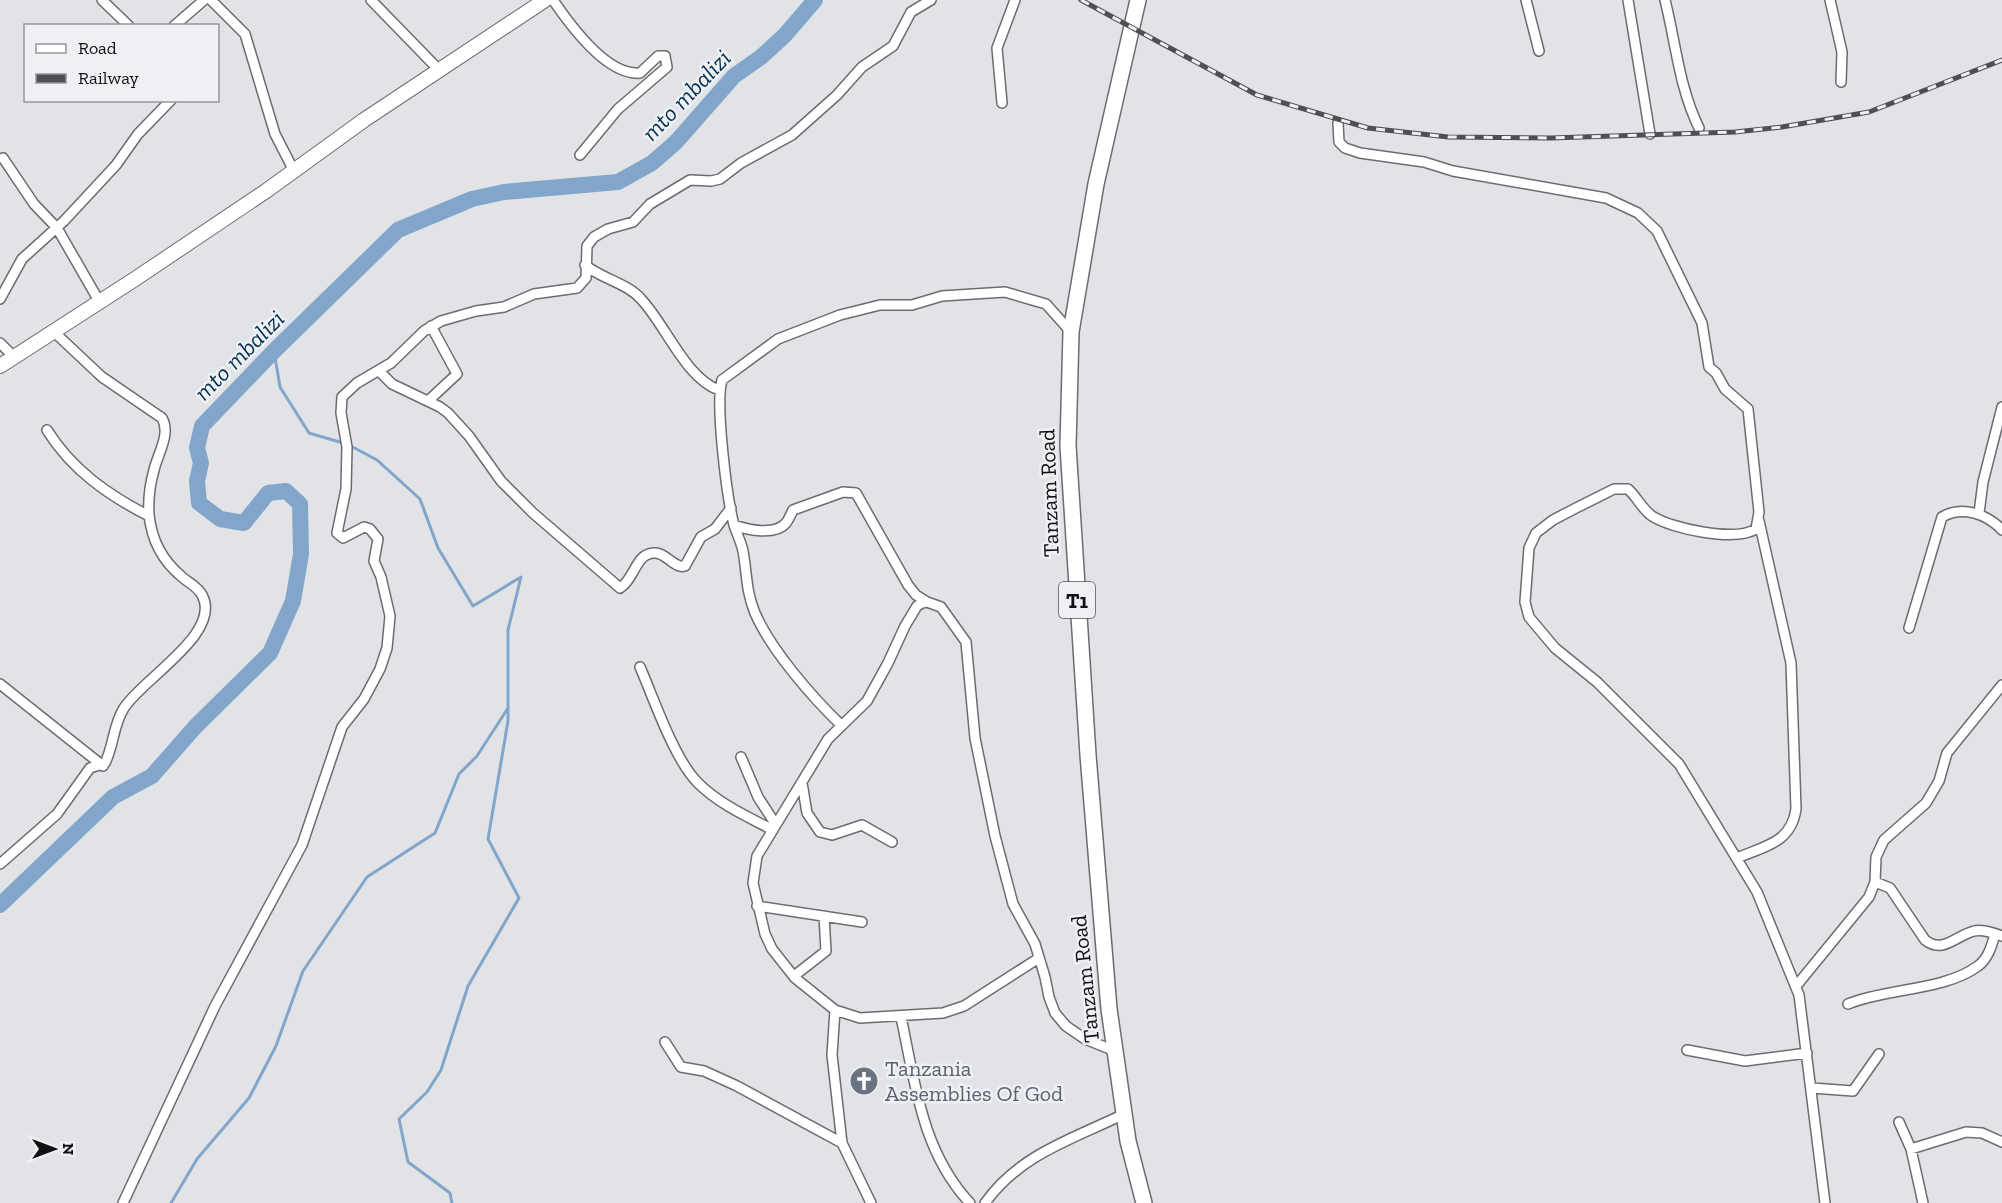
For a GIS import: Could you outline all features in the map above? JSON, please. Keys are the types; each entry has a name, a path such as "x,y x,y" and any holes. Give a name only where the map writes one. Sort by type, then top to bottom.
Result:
{"highway":[{"name":"Tanzam Road","path":"1138,0 1096,183 1071,332 1070,498 1092,801 1115,1051 1124,1114 1144,1203"}],"main road":[{"path":"0,366 294,171 364,120 545,0"}],"street":[{"path":"102,0 127,24"},
{"path":"176,24 204,0"},
{"path":"211,0 245,34 274,134 294,171"},
{"path":"371,0 440,71"},
{"path":"553,0 594,50 624,71 640,73 658,56 665,56 667,60 667,67 618,109 580,155"},
{"path":"123,1203 215,1006 302,845 342,727 364,699 384,658 390,616 381,577 374,561 378,539 370,529 364,527 343,538 337,533 346,489 347,444 341,403 348,390 379,371 431,326 465,313 504,307 528,296 577,288 585,281 586,246 600,233 633,222 650,204 690,180 720,179 741,163 801,128 862,67 893,46 911,12 931,0"},
{"path":"1002,103 996,48 1015,0"},
{"path":"1526,0 1539,51"},
{"path":"1628,0 1650,134"},
{"path":"1665,0 1677,64 1690,108 1699,128"},
{"path":"1830,0 1841,45 1841,82"},
{"path":"0,300 22,259 57,228 116,165 138,134 169,102"},
{"path":"1338,123 1339,142 1349,150 1424,162 1453,171 1606,198 1630,208 1657,231 1702,323 1709,367 1716,373 1725,389 1744,404 1749,412 1759,521 1791,663 1796,809 1794,823 1786,835 1737,858"},
{"path":"3,158 34,204 57,228 99,301"},
{"path":"585,265 641,299 692,368 708,386 719,390"},
{"path":"841,725 800,680 759,620 746,588 743,553 731,508 720,416 719,390 722,380 732,370 778,339 840,315 880,304 912,305 942,296 1005,292 1046,304 1071,332"},
{"path":"428,401 457,374 431,326"},
{"path":"53,331 102,377 162,418 166,427 151,479 149,516 159,551 173,569 202,594 206,608 200,628 184,647 130,699 117,720 103,766"},
{"path":"0,343 14,357"},
{"path":"379,371 392,384 440,407 458,423 501,481 533,513 620,588 633,573 641,558 650,553 663,555 678,566 685,566 701,537 716,529 731,508"},
{"path":"1979,513 1982,490 2002,407"},
{"path":"47,430 60,449 86,477 117,499 149,516"},
{"path":"1759,521 1754,531 1739,533 1673,526 1647,512 1628,489 1618,488 1543,526 1532,538 1525,602 1529,617 1560,653 1605,690 1679,764 1757,891 1797,985 1825,1203"},
{"path":"734,525 758,530 774,529 783,525 795,508 843,492 856,493 896,565 916,595 940,608 966,642 975,738 995,836 1013,904 1035,944 1049,997 1060,1019 1085,1039 1115,1051"},
{"path":"1909,628 1942,517 1954,512 1979,513 2002,530"},
{"path":"927,602 917,606 867,701 841,725 824,746 755,861 753,883 757,906 772,949 794,976 835,1010 860,1018 943,1013 964,1006 1039,958"},
{"path":"640,667 684,765 697,782 722,802 775,828"},
{"path":"0,684 103,766"},
{"path":"1797,985 1869,897 1875,882 1876,857 1884,840 1926,803 1939,781 1947,753 2002,685"},
{"path":"741,757 760,802 775,828"},
{"path":"0,864 57,814 90,768 103,766"},
{"path":"802,783 810,820 820,832 832,835 862,825 892,842"},
{"path":"1848,1004 1879,993 1927,985 1966,972 1984,960 1999,935 1975,931 1940,946 1932,944 1925,939 1890,888 1875,882"},
{"path":"757,906 862,922"},
{"path":"794,976 826,951 824,916"},
{"path":"835,1010 832,1055 842,1143 871,1203"},
{"path":"901,1017 923,1119 932,1145 945,1170 970,1203"},
{"path":"665,1042 681,1067 704,1071 737,1086 842,1143"},
{"path":"1687,1050 1745,1061 1807,1053"},
{"path":"1812,1088 1853,1090 1879,1054"},
{"path":"985,1203 1007,1178 1039,1154 1060,1141 1087,1132 1124,1114"},
{"path":"1899,1122 1911,1149 1923,1203"},
{"path":"1911,1149 1966,1132 1982,1133 2002,1142"}],"waterway":[{"name":"mto mbalizi","path":"0,905 113,797 152,776 195,727 270,653 293,601 301,554 300,504 286,491 268,493 244,523 220,519 199,503 197,481 201,463 197,448 202,426 274,351 398,230 472,199 504,192 618,182 652,163 676,142 734,76 761,57 785,35 815,0"},
{"path":"274,351 280,387 309,433 343,443"},
{"path":"349,445 377,460 420,499 438,548 473,606 521,577 508,630 508,721 488,839 519,898 468,986 441,1070 427,1092 399,1119 408,1162 450,1193 452,1203"},
{"path":"171,1203 197,1159 249,1098 276,1046 303,971 367,877 435,833 459,774 477,756 508,708"}],"railway":[{"path":"1081,0 1257,95 1368,128 1448,137 1551,138 1735,132 1782,127 1869,112 2002,60"}],"place":[{"name":"Tanzania Assemblies Of God","path":"864,1081"}]}
